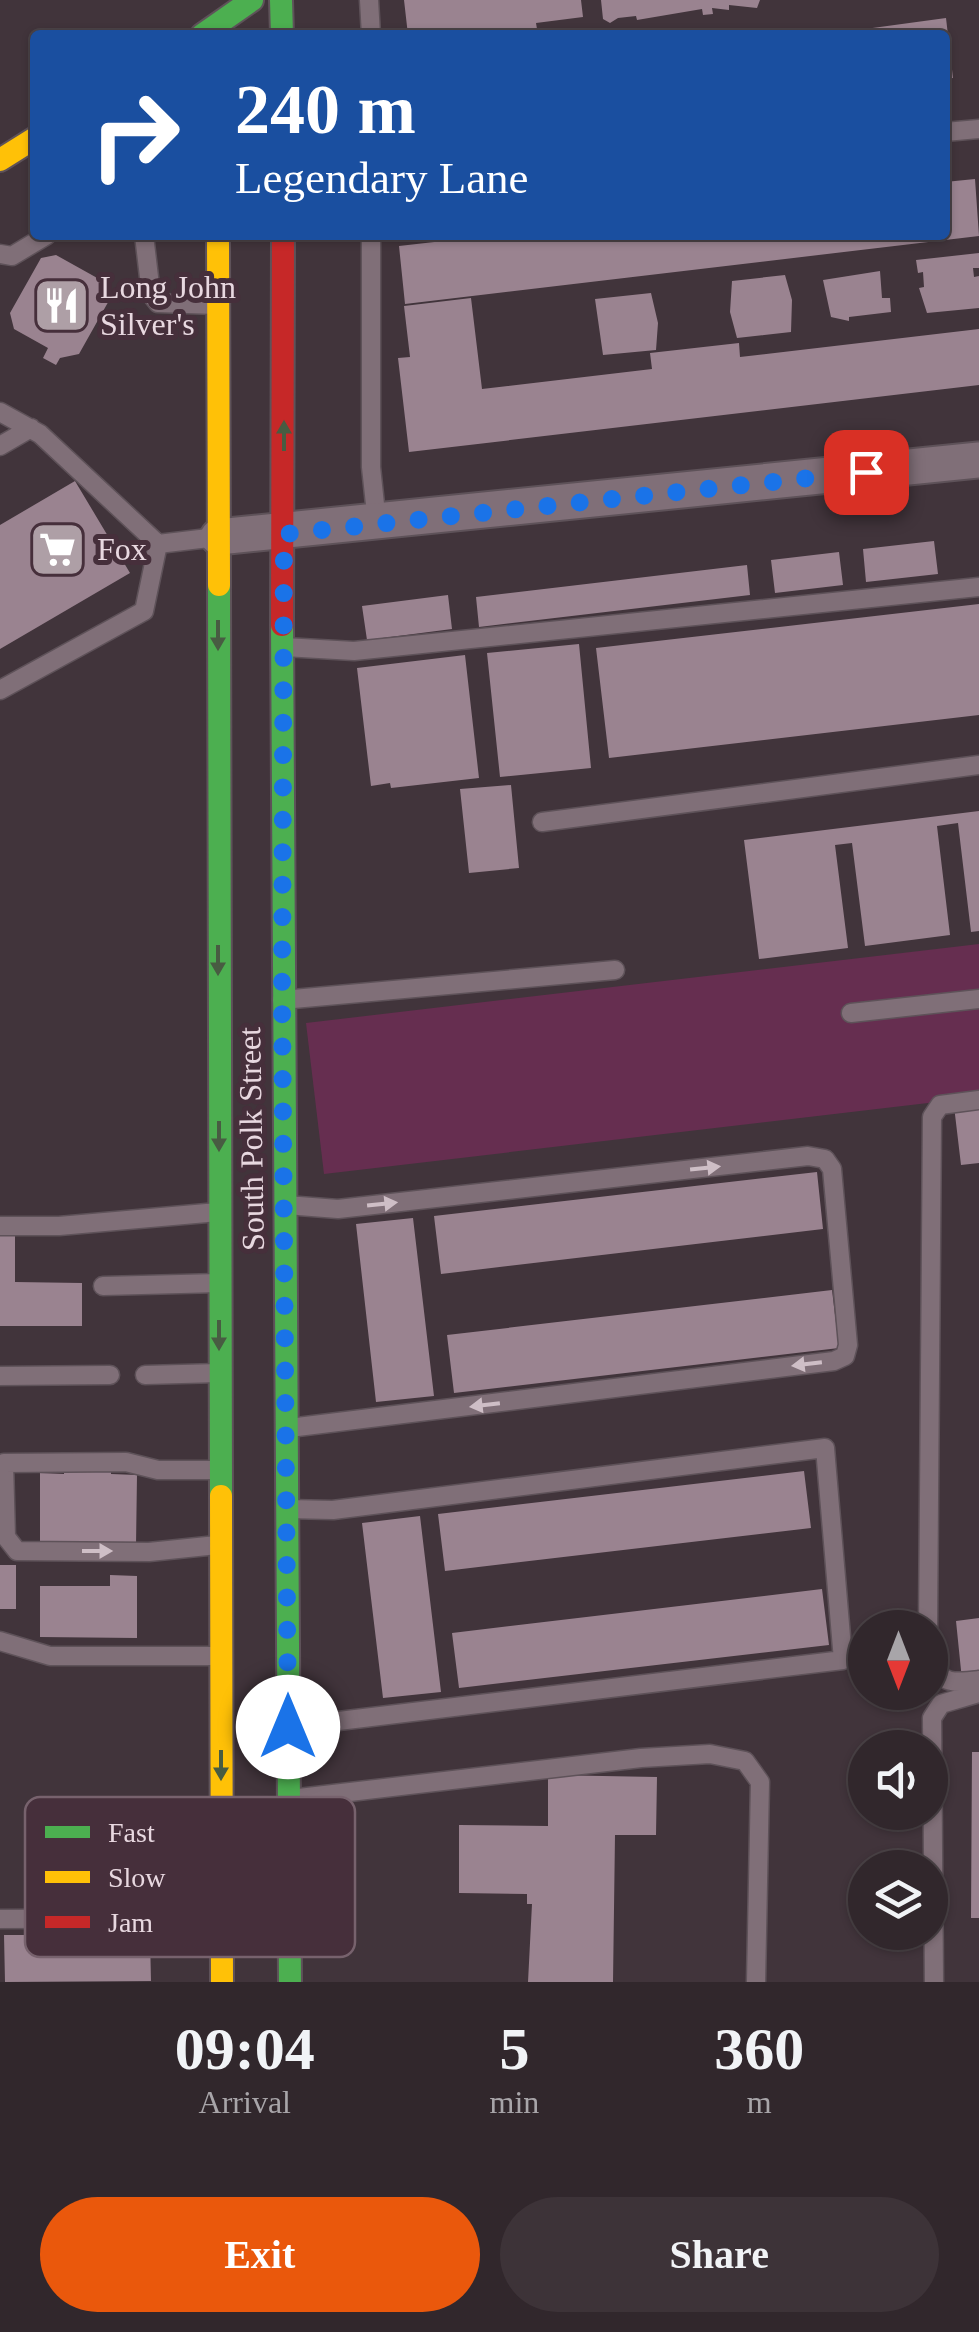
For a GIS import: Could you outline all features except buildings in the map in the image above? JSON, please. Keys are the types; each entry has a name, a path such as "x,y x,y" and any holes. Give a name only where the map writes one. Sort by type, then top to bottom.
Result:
{"main road":[{"path":"212,30 216,0"},
{"path":"213,30 252,0"},
{"path":"281,0 282,30"},
{"path":"0,160 30,141"},
{"name":"South Polk Street","path":"218,240 222,1797"},
{"name":"South Polk Street","path":"282,240 282,1000 269,1204 287,1428 289,1797"},
{"path":"218,1207 269,1204"},
{"name":"South Polk Street","path":"290,1957 290,1982"}],"street":[{"path":"218,537 284,534 979,460"}],"lane":[{"path":"369,0 371,30"},
{"path":"950,131 979,128"},
{"path":"0,254 12,256 39,240"},
{"path":"145,240 151,294 158,302 218,305"},
{"path":"371,240 371,467 377,523"},
{"path":"0,412 31,428 158,544 218,537"},
{"path":"0,446 31,428"},
{"path":"0,690 144,610 158,544"},
{"path":"284,647 354,651 979,587"},
{"path":"542,822 979,765"},
{"path":"282,1000 615,970"},
{"path":"851,1013 979,999"},
{"path":"928,1610 932,1118 940,1105 979,1100"},
{"path":"269,1204 338,1209 808,1156 825,1159 832,1169 848,1346 845,1356 834,1360 287,1428"},
{"path":"0,1226 59,1226 218,1207"},
{"path":"104,1286 219,1283"},
{"path":"144,1374 220,1373"},
{"path":"0,1376 110,1375"},
{"path":"287,1508 333,1510 825,1448 843,1660 288,1727"},
{"path":"220,1470 158,1470 126,1462 4,1463 3,1509 6,1537 17,1551 149,1552 220,1544"},
{"path":"0,1641 50,1656 221,1656"},
{"path":"948,1682 979,1680"},
{"path":"934,1982 932,1718 941,1704 979,1693"},
{"path":"306,1797 641,1758 710,1754 745,1761 760,1782 756,1982"}],"shaded area":[{"path":"979,944 979,1097 324,1174 306,1023"}],"traffic: fast":[{"path":"209,30 252,0"},
{"path":"281,0 282,30"},
{"path":"219,585 221,1496"},
{"path":"282,625 289,1797"},
{"path":"290,1957 290,1982"}],"traffic: slow":[{"path":"0,160 30,141"},
{"path":"218,240 219,585"},
{"path":"221,1496 222,1797"},
{"path":"222,1957 222,1982"}],"traffic: jam":[{"path":"282,625 283,240"}],"place":[{"name":"Long John Silver's","path":"61,305"},
{"name":"Fox","path":"58,549"}],"route":[{"path":"288,1727 282,1000 284,534 866,472"}]}
